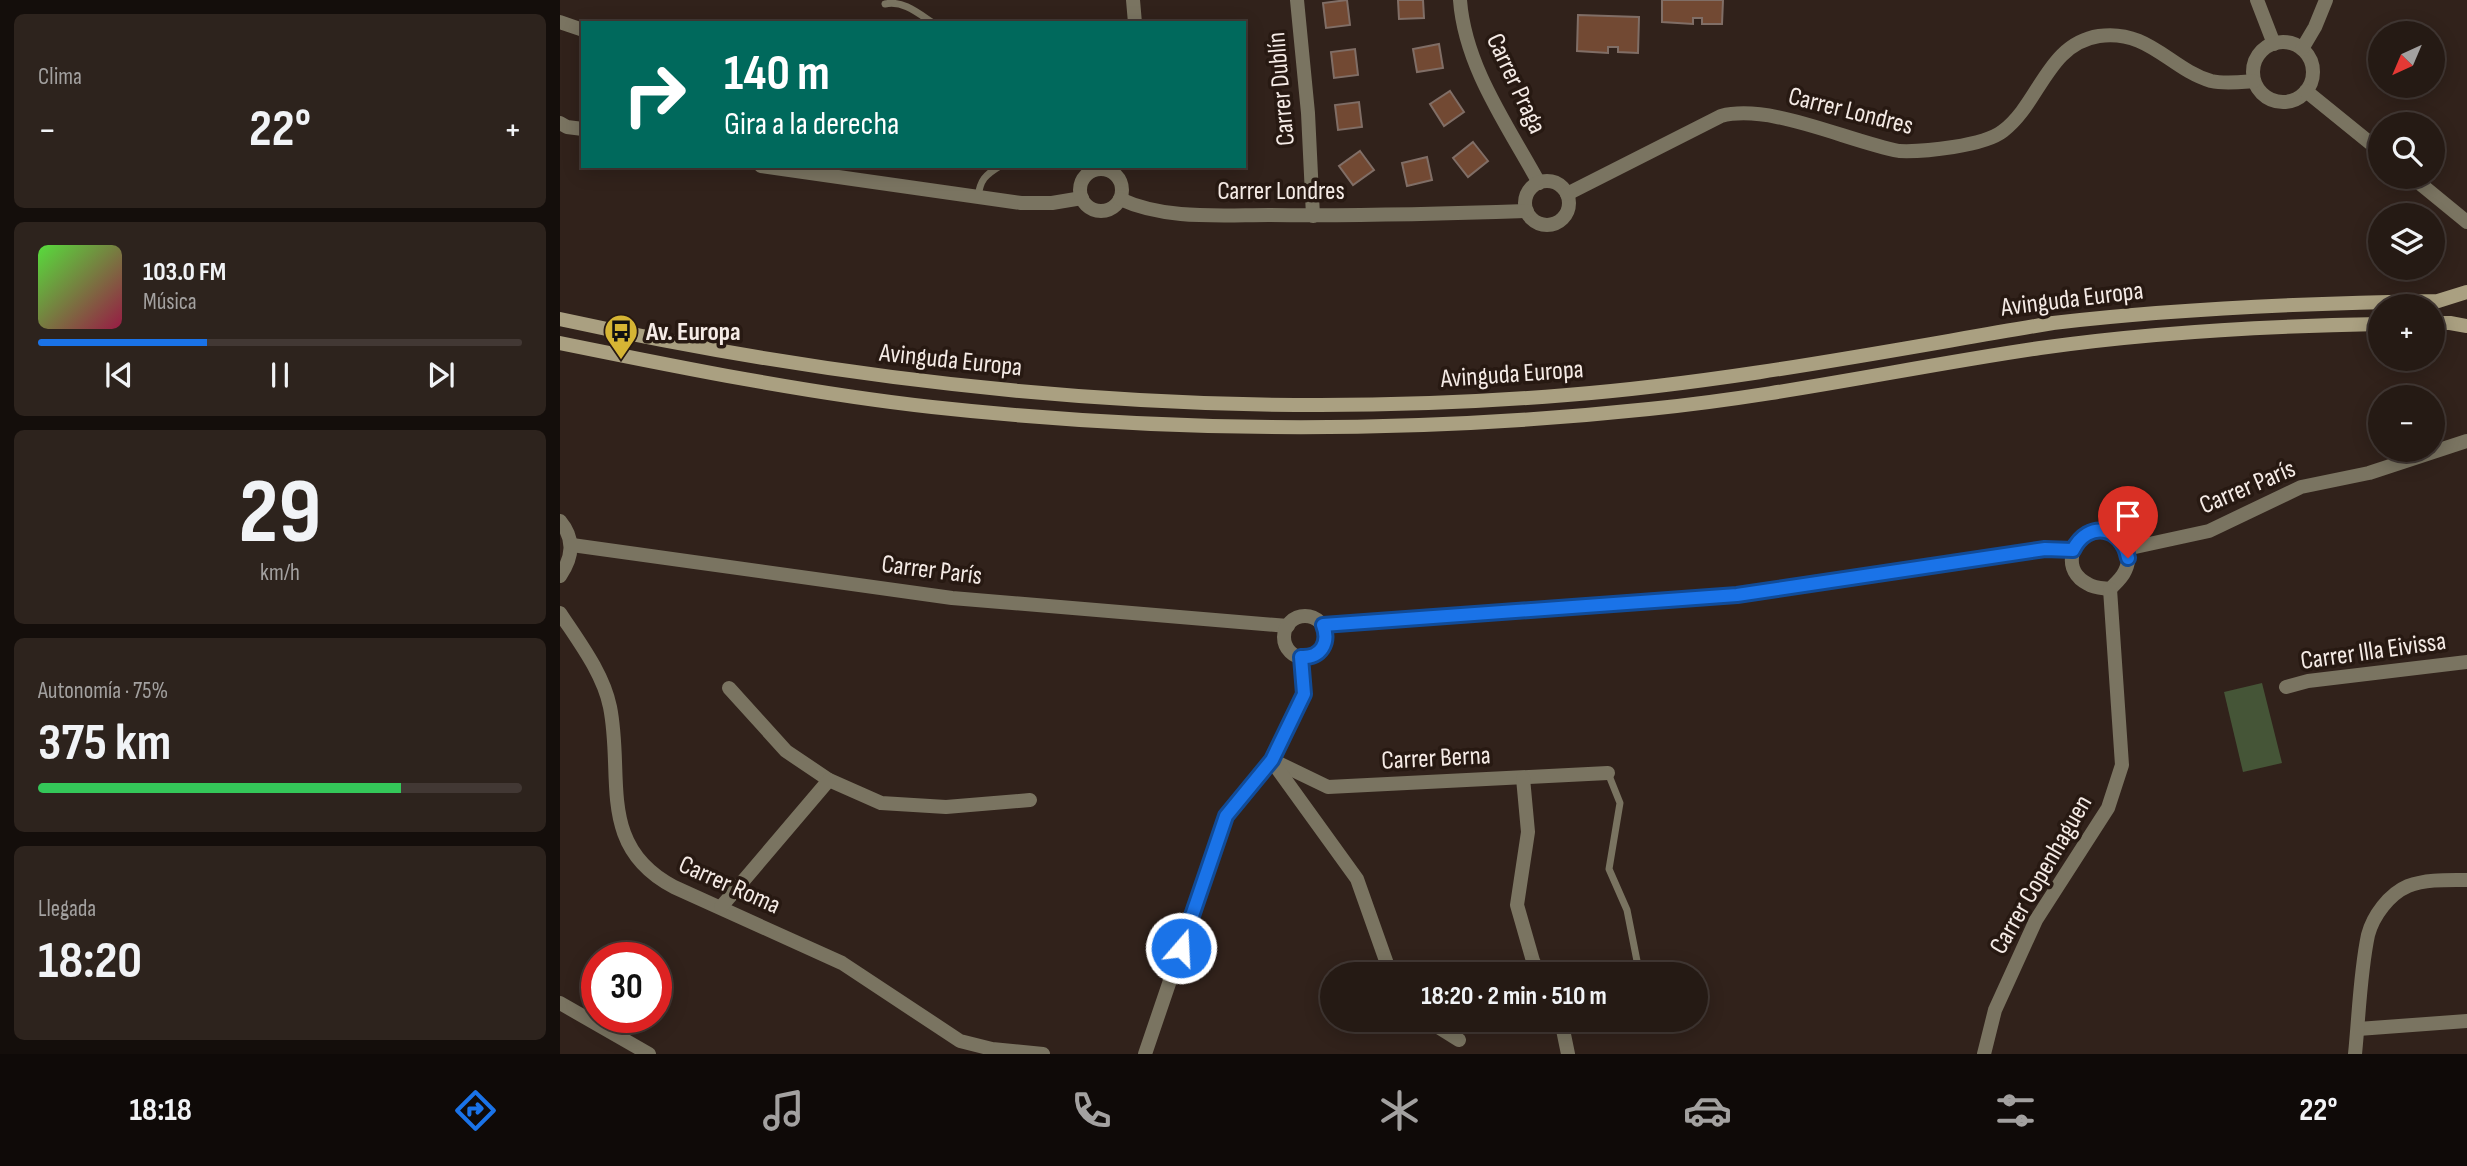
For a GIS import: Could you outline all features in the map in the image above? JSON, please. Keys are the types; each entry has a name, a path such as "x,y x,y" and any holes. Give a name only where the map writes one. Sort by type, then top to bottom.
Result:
{"main road":[{"name":"Avinguda Europa","path":"560,318 646,337 856,373 1106,399 1236,404 1407,403 1566,395 1688,382 2053,323 2229,307 2438,301 2467,292"},
{"path":"2445,323 2467,326"},
{"name":"Avinguda Europa","path":"560,343 770,384 862,397 996,412 1139,423 1255,427 1444,425 1691,404 1814,387 2042,348 2194,332 2368,325"},
{"path":"1688,382 1691,404"}],"street":[{"path":"1133,0 1135,21"},
{"name":"Carrer Dublín","path":"1297,0 1308,113 1313,216"},
{"name":"Carrer Praga","path":"1460,0 1476,65 1539,183"},
{"path":"2257,0 2274,44"},
{"path":"2302,49 2326,0"},
{"path":"560,22 581,29"},
{"name":"Carrer Londres","path":"1567,194 1721,116 1737,112 1765,114 1899,151 1917,152 1980,142 1992,138 2013,121 2024,109 2048,70 2064,52 2098,36 2121,36 2143,41 2209,80 2254,81"},
{"path":"2288,42 2302,49 2311,61 2313,71 2312,81 2306,92 2291,102 2272,101 2264,96 2254,81 2253,69 2261,51 2274,44 2288,42"},
{"path":"2306,92 2368,141"},
{"path":"560,123 581,129"},
{"path":"775,168 1021,203 1052,203 1082,198"},
{"path":"1111,169 1122,186 1120,199 1116,205 1103,211 1090,208 1082,198 1080,190 1085,176 1096,170 1111,169"},
{"path":"1539,183 1555,183 1567,194 1567,213 1557,223 1550,225 1536,222 1527,211 1526,197 1529,190 1539,183"},
{"path":"2427,189 2467,222"},
{"name":"Carrer Londres","path":"1120,199 1150,210 1175,213 1313,216 1527,211"},
{"name":"Carrer París","path":"2126,549 2209,531 2301,487 2369,473 2467,441"},
{"path":"560,522 568,531 572,545 560,576"},
{"path":"2093,531 2106,531 2115,535 2126,549 2128,558 2124,573 2110,589 2086,584 2076,574 2072,565 2073,550 2084,535 2093,531"},
{"name":"Carrer París","path":"572,545 953,598 1288,625"},
{"path":"1323,625 1326,639 1321,651 1301,657 1295,655 1286,645 1284,638 1288,625 1298,617 1305,616 1312,617 1323,625 1737,595 2045,549 2073,550"},
{"name":"Carrer Copenhaguen","path":"1984,1054 1995,1010 2035,920 2108,808 2122,765 2110,589"},
{"name":"Carrer Roma","path":"560,613 600,678 610,705 617,809 621,827 628,844 659,879 853,969 960,1041 992,1049 1043,1054"},
{"path":"1146,1054 1226,816 1272,760 1304,694 1301,657"},
{"name":"Carrer Illa Eivissa","path":"2286,687 2308,681 2467,662"},
{"path":"729,688 786,751 829,780 881,803 946,807 1030,800"},
{"path":"1272,760 1357,879 1386,962"},
{"name":"Carrer Berna","path":"1272,760 1328,787 1608,773"},
{"path":"1523,778 1528,832 1517,905 1534,962"},
{"path":"721,907 829,780"},
{"path":"2355,1054 2368,934 2379,912 2391,897 2413,884 2467,880"},
{"path":"560,1003 649,1054"},
{"path":"2358,1029 2467,1021"},
{"path":"1447,1032 1460,1040"},
{"path":"1563,1032 1568,1054"}],"lane":[{"path":"885,4 902,4 930,21"},
{"path":"978,198 979,184 983,177 997,168"},
{"path":"1608,773 1620,803 1609,869 1627,910 1637,962"}],"green space":[{"path":"2262,683 2282,763 2243,772 2224,692"}],"building":[{"path":"1347,0 1350,25 1326,28 1323,3"},
{"path":"1398,0 1423,0 1424,18 1399,19"},
{"path":"1662,0 1723,0 1722,24 1702,24 1702,18 1693,18 1693,24 1662,22"},
{"path":"1578,15 1639,17 1638,53 1618,52 1618,47 1608,47 1608,53 1577,51"},
{"path":"1439,44 1443,68 1417,72 1413,49"},
{"path":"1355,49 1358,75 1334,78 1331,52"},
{"path":"1450,91 1464,112 1444,126 1430,104"},
{"path":"1359,102 1362,127 1338,130 1335,105"},
{"path":"1473,142 1488,161 1468,177 1453,158"},
{"path":"1360,151 1374,170 1353,185 1339,166"},
{"path":"1427,157 1432,180 1407,186 1402,163"}],"place":[{"name":"Av. Europa","path":"621,361"}],"route":[{"path":"1181,948 1226,816 1272,760 1304,694 1301,657 1315,656 1321,651 1326,639 1323,625 1737,595 2045,549 2073,550 2077,541 2093,531 2106,531 2115,535 2121,540 2128,558"}]}
